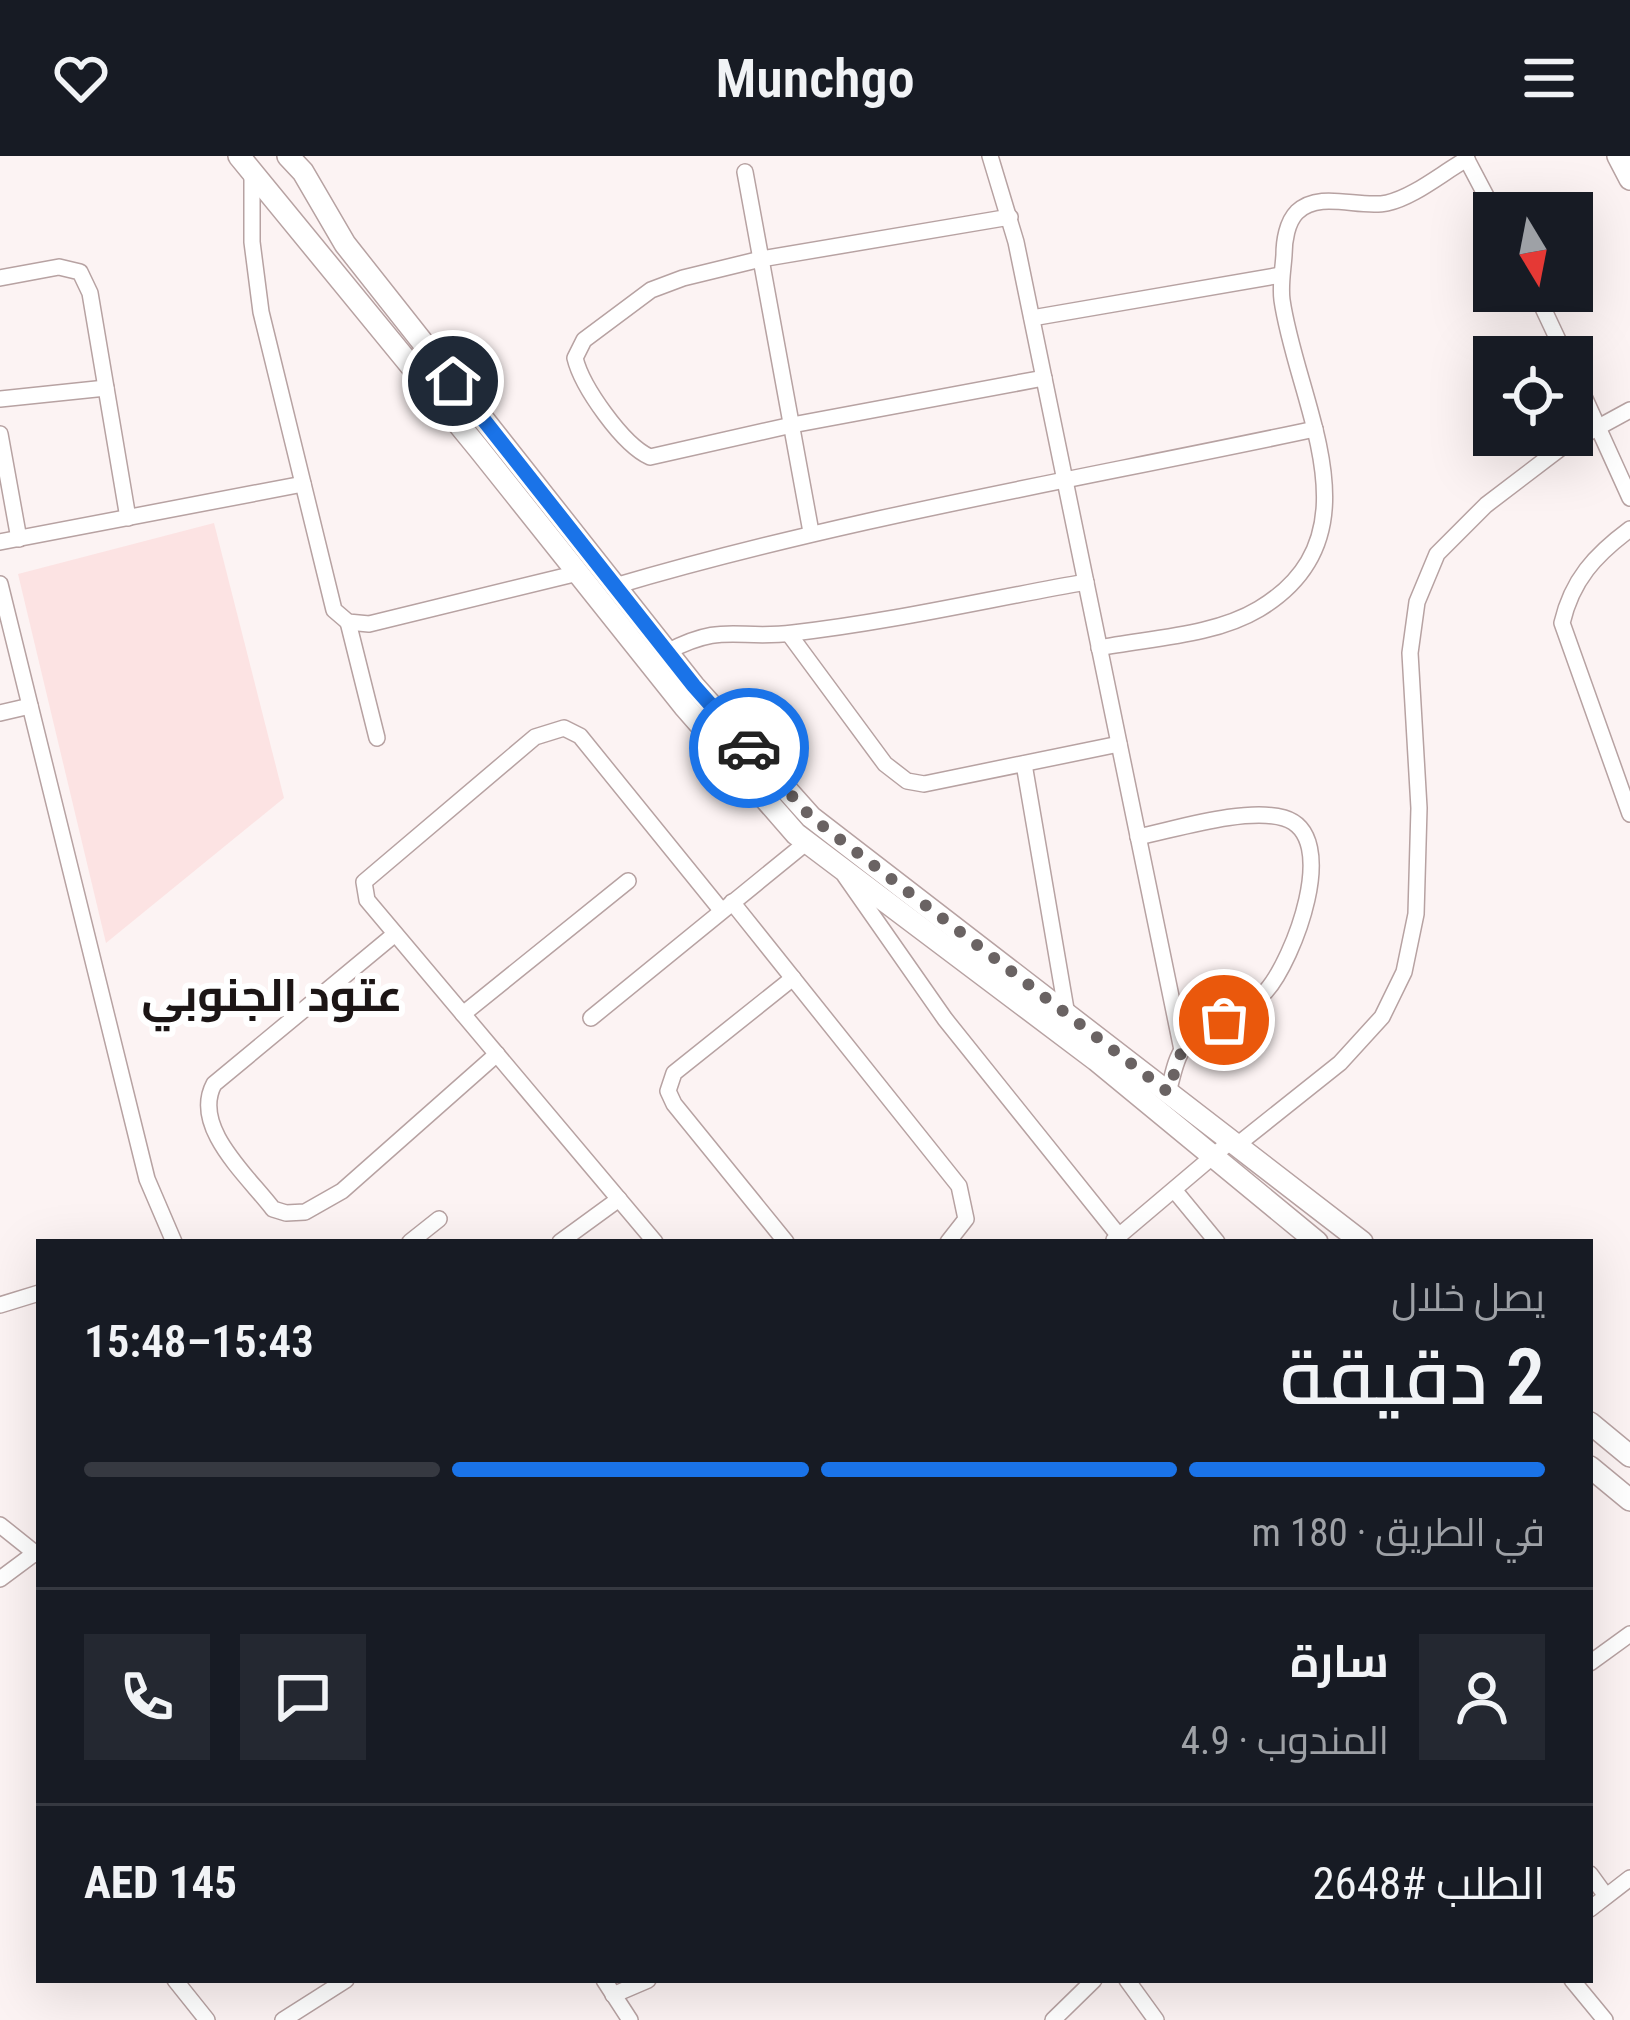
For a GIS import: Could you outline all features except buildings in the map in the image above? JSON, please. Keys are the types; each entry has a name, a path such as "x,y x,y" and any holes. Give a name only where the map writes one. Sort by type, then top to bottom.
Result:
{"street":[{"path":"288,156 303,172 345,244 667,652 811,817 1168,1092 1314,1239"},
{"path":"990,156 1010,217 1032,318 1182,1050 1168,1092"},
{"path":"1618,156 1630,179"},
{"path":"1100,648 1220,625 1258,610 1294,582 1317,547 1327,507 1315,429 1282,302 1284,243 1291,221 1305,207 1394,201 1466,158 1484,192"},
{"path":"245,165 261,312 334,610 348,622 369,624 578,573"},
{"path":"245,165 684,706 807,842 1096,1060 1358,1239"},
{"path":"746,172 812,532"},
{"path":"1010,217 761,259 651,290 584,340 574,358 578,374 633,450 650,457 1044,378"},
{"path":"0,278 59,267 80,272 90,293 128,518"},
{"path":"1032,318 1282,275"},
{"path":"0,399 106,388"},
{"path":"836,864 945,1019 1116,1239 1340,1063 1382,1016 1404,972 1417,914 1419,829 1410,653 1418,602 1437,554 1486,505 1562,447 1630,410"},
{"path":"1593,419 1630,498"},
{"path":"615,586 812,532 1315,429"},
{"path":"0,434 19,539"},
{"path":"0,542 304,484"},
{"path":"1630,530 1601,551 1580,576 1562,623 1630,814"},
{"path":"667,652 697,636 789,634 1086,582"},
{"path":"0,584 147,1179 173,1239"},
{"path":"348,622 377,737"},
{"path":"789,634 885,764 908,782 924,784 1119,744"},
{"path":"0,713 30,706"},
{"path":"653,1239 367,900 364,881 535,737 564,728 580,736 793,978 958,1186 967,1220 950,1239"},
{"path":"1024,764 1067,1015"},
{"path":"1138,837 1252,815 1285,818 1301,827 1310,850 1309,892 1300,929 1267,990 1182,1050"},
{"path":"591,1018 807,842"},
{"path":"463,1014 628,881"},
{"path":"395,934 214,1084 208,1095 206,1112 215,1132 273,1209 305,1212 342,1191 497,1054"},
{"path":"784,1239 668,1091 674,1073 793,978"},
{"path":"1174,1191 1214,1239"},
{"path":"564,1239 619,1199"},
{"path":"414,1239 440,1219"},
{"path":"0,1305 36,1294"},
{"path":"1593,1425 1630,1456"},
{"path":"1593,1469 1630,1500"},
{"path":"0,1525 36,1553"},
{"path":"0,1579 36,1555"},
{"path":"1593,1662 1630,1634"},
{"path":"1593,1907 1630,1877"},
{"path":"1593,1878 1606,1896"},
{"path":"177,1983 207,2020"},
{"path":"283,2020 341,1983"},
{"path":"1052,2020 1091,1983"},
{"path":"1129,1983 1156,2020"},
{"path":"1574,1983 1604,2020"},
{"path":"609,1987 630,2020"}],"shaded area":[{"path":"214,523 284,798 106,943 18,574"}],"way so far":[{"path":"749,748 811,817 1168,1092 1182,1050 1224,1020"}],"district":[{"name":"عتود الجنوبي","path":"272,995"}],"route":[{"path":"453,381 694,686 749,748"}]}
